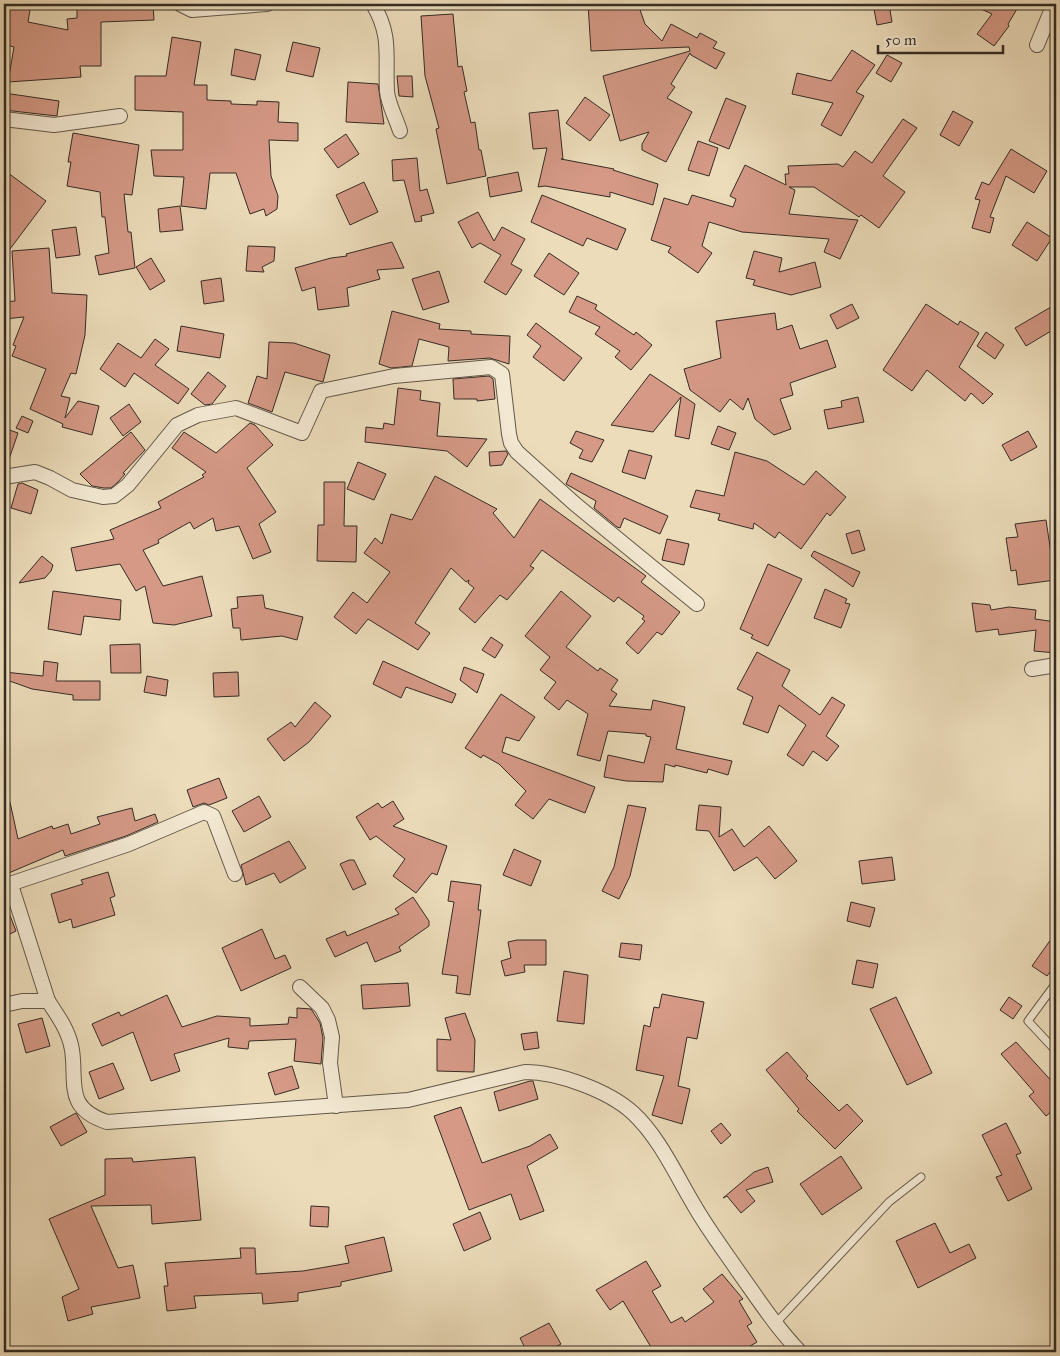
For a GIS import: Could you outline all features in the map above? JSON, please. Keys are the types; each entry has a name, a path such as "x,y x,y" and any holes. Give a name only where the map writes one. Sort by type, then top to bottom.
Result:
{"street":[{"path":"180,4 192,10 267,4"},
{"path":"373,4 385,28 388,48 387,91 400,131"},
{"path":"1037,45 1054,4"},
{"path":"4,118 54,125 120,116"},
{"path":"4,477 35,472 72,490 103,497 114,496 128,484 177,425 198,415 236,408 302,434 321,390 394,376 491,367 502,374 509,434 511,443 517,452 582,510 697,604"},
{"path":"1032,670 1056,665"},
{"path":"235,874 213,816 204,812 129,844 8,885 48,1001 65,1028 72,1050 72,1081 77,1099 84,1108 99,1120 107,1122 336,1106 423,1098 525,1072 538,1072 595,1089 610,1096 633,1113 649,1130 702,1220 775,1325 800,1352"},
{"path":"300,988 322,1008 328,1020 332,1037 330,1063 336,1106"},
{"path":"4,1005 22,1001 48,1001"}],"lane":[{"path":"1056,983 1028,1021 1056,1051"},
{"path":"775,1325 888,1202 921,1177"}],"building":[{"path":"6,4 31,4 28,22 68,30 67,19 77,18 77,4 153,4 154,20 101,22 101,66 80,66 81,77 8,82 14,47 4,44"},
{"path":"588,4 638,4 645,24 662,41 671,24 697,38 700,33 717,42 713,48 725,53 716,69 690,53 671,84 675,87 667,98 692,112 666,162 642,150 642,144 649,132 620,141 603,76 690,51 689,47 591,51"},
{"path":"873,4 889,4 892,22 877,25"},
{"path":"970,4 1020,4 1008,24 1009,26 994,46 977,34 992,14"},
{"path":"453,14 458,67 462,66 467,91 464,92 471,123 475,122 479,150 481,150 486,176 447,184 436,129 439,128 425,76 421,16"},
{"path":"172,37 201,42 194,85 207,85 207,100 231,101 231,104 257,105 257,101 279,102 278,122 298,123 298,141 269,140 271,176 278,196 277,209 266,216 264,209 250,214 236,173 210,173 206,209 181,206 184,177 154,176 151,150 183,150 183,112 135,110 135,76 166,76"},
{"path":"293,42 320,48 313,77 286,71"},
{"path":"235,49 261,55 255,80 231,75"},
{"path":"852,50 875,65 856,92 864,96 841,136 821,125 833,103 792,94 797,73 831,81"},
{"path":"887,55 902,63 891,82 876,73"},
{"path":"397,76 412,76 413,97 399,96"},
{"path":"348,82 378,84 384,124 346,122"},
{"path":"4,93 59,101 57,116 4,110"},
{"path":"585,97 610,115 590,141 566,123"},
{"path":"726,98 746,106 729,149 709,141"},
{"path":"558,110 563,159 561,159 614,169 658,184 653,205 610,192 610,197 545,186 538,187 547,148 533,149 529,113"},
{"path":"953,111 973,122 959,146 940,135"},
{"path":"903,119 917,128 883,176 905,192 879,228 814,187 789,187 795,190 789,214 858,220 840,259 824,252 829,239 742,232 709,222 702,246 712,253 698,273 668,252 671,247 651,240 664,198 688,205 692,195 733,207 736,199 730,196 745,165 786,185 785,174 789,174 788,166 838,164 843,167 855,151 872,163"},
{"path":"73,133 139,145 132,195 124,194 128,232 131,232 135,268 99,275 95,256 109,253 105,217 102,217 100,192 67,186 71,162 68,162"},
{"path":"346,134 359,154 338,168 324,149"},
{"path":"698,141 718,148 709,176 688,170"},
{"path":"1011,149 1047,171 1034,193 1006,176 990,217 994,218 990,233 972,228 980,200 975,199 982,182 989,185"},
{"path":"417,158 420,191 427,189 434,213 421,216 422,221 415,222 404,180 393,181 392,160"},
{"path":"4,170 46,201 4,257"},
{"path":"518,172 522,191 490,197 487,178"},
{"path":"364,182 378,212 350,225 336,195"},
{"path":"542,195 626,229 617,250 587,238 583,246 531,222"},
{"path":"180,206 183,230 160,232 158,209"},
{"path":"478,212 494,241 502,227 525,239 511,264 522,270 506,295 484,282 501,255 480,243 472,248 458,222"},
{"path":"1027,222 1052,238 1037,261 1012,245"},
{"path":"76,227 80,255 56,258 52,230"},
{"path":"392,242 404,268 377,270 380,279 347,288 349,306 318,310 315,287 302,291 295,268 331,258 347,256 346,254"},
{"path":"248,246 275,247 274,261 262,267 264,272 246,271"},
{"path":"49,248 52,293 87,295 85,335 76,374 71,373 61,396 70,398 65,418 78,401 99,406 92,435 62,427 63,424 30,409 46,369 12,356 16,346 13,345 24,317 4,319 4,302 15,301 12,251"},
{"path":"754,251 782,258 779,272 815,262 821,287 791,295 753,285 755,280 746,278"},
{"path":"549,253 579,273 564,295 534,276"},
{"path":"151,258 165,281 150,290 136,267"},
{"path":"439,271 449,302 423,310 412,279"},
{"path":"221,278 224,301 204,304 201,281"},
{"path":"577,296 597,305 595,309 634,335 636,332 652,345 631,370 615,357 620,351 595,334 600,327 569,312"},
{"path":"852,304 859,318 837,329 830,315"},
{"path":"926,304 958,325 960,321 979,333 959,367 993,394 983,404 971,393 965,401 927,370 912,391 883,370"},
{"path":"1056,304 1056,328 1026,346 1015,328"},
{"path":"392,311 440,324 439,329 471,331 471,334 510,336 509,364 490,358 448,361 449,347 419,339 412,366 391,368 379,364"},
{"path":"775,313 777,330 792,325 800,349 827,340 836,367 790,383 793,395 780,399 791,429 774,435 755,419 748,398 743,410 730,399 720,412 690,390 684,369 721,358 716,321"},
{"path":"536,323 582,358 564,381 533,357 541,346 527,335"},
{"path":"181,326 224,334 220,358 177,351"},
{"path":"986,332 1004,345 995,359 977,346"},
{"path":"155,339 169,349 155,365 189,389 178,404 134,373 125,387 100,369 118,343 141,358"},
{"path":"269,342 294,343 330,355 323,382 285,372 272,412 248,403 257,376 267,379"},
{"path":"208,372 226,386 212,404 205,405 191,394"},
{"path":"650,374 695,404 689,439 675,436 681,397 653,432 611,425"},
{"path":"489,376 493,379 495,399 477,401 477,399 454,399 453,379"},
{"path":"398,388 421,391 420,400 440,403 437,436 487,439 467,467 447,451 365,442 366,427 383,429 384,423 394,425"},
{"path":"858,397 864,422 828,429 824,410 842,407 841,401"},
{"path":"129,404 141,422 123,436 110,418"},
{"path":"22,416 33,421 28,433 16,428"},
{"path":"250,423 255,425 273,445 247,468 276,512 259,524 271,552 253,559 239,526 216,531 213,518 194,529 190,522 158,540 159,543 143,550 163,586 202,576 212,616 174,625 153,623 145,586 136,591 120,564 76,571 71,548 114,539 110,530 161,508 158,502 204,477 202,475 206,472 172,448 184,432 216,453"},
{"path":"718,426 736,433 729,450 711,444"},
{"path":"4,428 18,433 6,468 4,468"},
{"path":"576,431 604,440 592,462 579,458 583,450 570,443"},
{"path":"1028,431 1037,447 1011,461 1002,445"},
{"path":"131,432 145,450 111,488 92,486 80,474"},
{"path":"629,450 652,456 645,479 622,472"},
{"path":"506,451 508,454 502,465 490,466 489,452"},
{"path":"735,452 767,461 804,485 816,471 846,497 830,516 827,513 801,549 779,532 775,538 754,523 753,529 718,520 720,514 690,507 696,490 724,496"},
{"path":"358,462 386,474 374,500 347,489"},
{"path":"571,473 668,516 660,534 624,518 620,528 617,527 594,508 596,501 566,484"},
{"path":"435,476 497,509 493,513 514,538 540,499 646,576 641,582 680,612 662,635 657,632 638,654 626,643 645,621 642,619 644,616 618,597 614,602 542,550 530,566 534,568 507,600 500,595 475,623 459,609 474,588 468,583 469,580 466,582 451,568 415,623 430,633 418,650 368,619 356,634 334,617 353,592 367,603 390,572 364,553 375,538 382,544 391,514 412,520"},
{"path":"324,482 345,482 344,526 357,526 356,562 317,561 318,525 324,525"},
{"path":"22,483 38,490 31,514 11,508 18,484"},
{"path":"1046,520 1055,580 1018,585 1016,570 1011,571 1006,538 1018,537 1015,524"},
{"path":"859,530 865,550 852,554 846,534"},
{"path":"667,539 689,544 684,565 662,560"},
{"path":"814,551 860,572 853,587 811,556"},
{"path":"42,556 53,565 51,571 45,578 19,583"},
{"path":"768,564 802,579 768,646 751,638 753,635 740,629"},
{"path":"825,589 847,599 845,603 850,604 841,628 814,618"},
{"path":"53,591 121,600 120,620 84,616 81,635 48,629"},
{"path":"561,591 591,616 566,647 598,671 600,668 618,680 611,690 617,694 609,706 651,710 653,700 685,707 676,749 732,761 728,775 708,769 707,773 665,764 663,782 626,781 604,777 608,755 644,763 651,737 646,736 646,734 608,731 600,761 577,755 588,714 567,700 559,710 544,698 556,682 540,670 550,657 525,636"},
{"path":"263,595 265,608 303,617 297,640 282,636 241,640 240,628 233,628 231,609 238,608 237,597"},
{"path":"972,603 990,605 991,610 1009,607 1036,610 1035,619 1056,622 1056,653 1034,651 1036,630 999,635 998,629 976,632"},
{"path":"491,637 503,645 495,658 482,650"},
{"path":"140,644 141,673 111,673 110,645"},
{"path":"757,652 790,670 782,686 820,715 832,697 845,705 826,736 839,746 827,761 813,751 803,766 787,755 806,725 779,705 768,733 743,724 753,697 737,689"},
{"path":"44,661 58,663 56,681 100,681 100,700 73,700 73,695 32,689 4,679 4,672 43,676"},
{"path":"383,661 456,694 452,703 406,687 401,698 373,684"},
{"path":"464,667 484,674 477,693 460,680"},
{"path":"238,672 239,696 214,697 213,673"},
{"path":"147,676 168,680 166,696 144,692"},
{"path":"501,694 535,717 519,741 506,737 502,752 595,787 585,813 549,799 533,819 515,805 526,791 499,764 483,755 481,758 465,748"},
{"path":"315,702 331,716 309,742 284,761 267,739 291,722 295,727"},
{"path":"219,778 227,798 209,805 204,803 193,807 187,790"},
{"path":"259,796 271,817 244,832 232,811"},
{"path":"393,801 404,819 393,826 447,846 437,875 432,873 416,893 393,876 405,859 376,836 370,840 356,817 378,803 382,808"},
{"path":"4,802 10,802 18,839 52,826 53,829 68,824 71,834 100,824 97,817 132,808 135,821 155,814 158,822 126,836 65,856 63,850 4,875"},
{"path":"628,805 646,808 630,876 619,899 602,891 614,867"},
{"path":"699,805 721,807 719,837 732,829 744,847 769,826 797,861 775,879 757,857 734,871 709,831 696,830"},
{"path":"289,841 306,868 280,883 274,873 246,885 241,865"},
{"path":"514,849 541,861 531,886 503,875"},
{"path":"892,857 895,880 862,884 859,861"},
{"path":"354,860 366,884 353,890 340,864"},
{"path":"108,872 115,896 110,898 115,915 73,928 71,919 59,923 51,894 83,884 81,880"},
{"path":"451,881 481,885 478,910 481,910 470,995 456,993 458,976 442,974 454,902 448,901"},
{"path":"413,897 429,921 429,926 399,947 401,951 375,962 367,942 335,957 326,939 345,931 347,936 399,914 395,909"},
{"path":"4,900 16,931 4,937"},
{"path":"851,902 875,908 870,927 847,921"},
{"path":"262,929 275,959 285,955 291,968 241,991 222,948"},
{"path":"1056,932 1056,964 1047,976 1032,966"},
{"path":"517,940 546,940 546,965 524,965 525,972 505,976 501,961 511,958 508,942"},
{"path":"621,943 642,945 640,960 619,957"},
{"path":"857,960 878,964 873,988 852,984"},
{"path":"564,971 588,975 584,1024 557,1021"},
{"path":"408,983 410,1006 363,1009 361,985"},
{"path":"662,994 704,1002 697,1039 687,1037 678,1086 690,1089 682,1124 652,1115 664,1076 636,1070 644,1025 650,1027 654,1007 659,1008"},
{"path":"167,995 182,1027 217,1016 250,1018 250,1026 288,1024 289,1017 297,1018 297,1008 311,1009 320,1023 323,1038 321,1064 294,1061 296,1039 249,1041 248,1049 228,1047 229,1038 174,1054 180,1071 151,1081 133,1032 102,1046 92,1024 119,1012 121,1016"},
{"path":"896,997 932,1073 907,1085 870,1009"},
{"path":"1009,997 1022,1006 1013,1019 1000,1010"},
{"path":"465,1013 475,1040 474,1072 437,1071 437,1039 451,1040 445,1018"},
{"path":"42,1018 50,1046 26,1053 18,1024"},
{"path":"537,1032 539,1048 524,1050 521,1034"},
{"path":"1016,1042 1056,1086 1056,1108 1046,1116 1029,1096 1034,1092 1001,1054"},
{"path":"787,1052 808,1076 806,1078 839,1111 847,1104 863,1121 835,1149 797,1111 799,1109 766,1070"},
{"path":"113,1063 124,1089 99,1099 89,1072"},
{"path":"292,1066 299,1088 275,1095 268,1073"},
{"path":"533,1081 538,1099 499,1111 494,1092"},
{"path":"461,1107 482,1163 530,1146 550,1134 558,1148 527,1166 544,1211 520,1220 511,1194 469,1210 434,1116"},
{"path":"76,1113 87,1132 61,1146 50,1127"},
{"path":"721,1123 731,1135 721,1144 711,1131"},
{"path":"1006,1123 1021,1153 1016,1155 1032,1189 1008,1201 996,1177 1002,1175 982,1135"},
{"path":"841,1156 862,1188 822,1215 800,1184"},
{"path":"195,1157 201,1220 152,1224 151,1205 91,1206 118,1268 133,1265 140,1298 91,1307 93,1314 68,1321 62,1297 79,1289 49,1219 105,1195 105,1159 132,1158 133,1162"},
{"path":"768,1167 773,1182 746,1190 755,1201 741,1213 727,1196 723,1198 754,1172"},
{"path":"311,1206 329,1207 328,1227 310,1226"},
{"path":"480,1212 491,1239 464,1251 453,1224"},
{"path":"935,1223 950,1253 969,1244 976,1258 918,1288 896,1241"},
{"path":"384,1237 392,1271 341,1282 341,1286 298,1293 298,1301 263,1304 262,1293 194,1296 196,1308 167,1311 164,1286 168,1286 165,1263 241,1258 240,1248 255,1248 256,1274 303,1271 349,1263 345,1246"},
{"path":"646,1261 661,1286 652,1291 671,1323 682,1317 685,1322 714,1302 703,1289 722,1274 743,1299 739,1301 752,1323 747,1326 757,1342 740,1352 654,1352 623,1301 610,1310 596,1290"},
{"path":"549,1323 561,1344 546,1352 527,1352 520,1338"}]}
